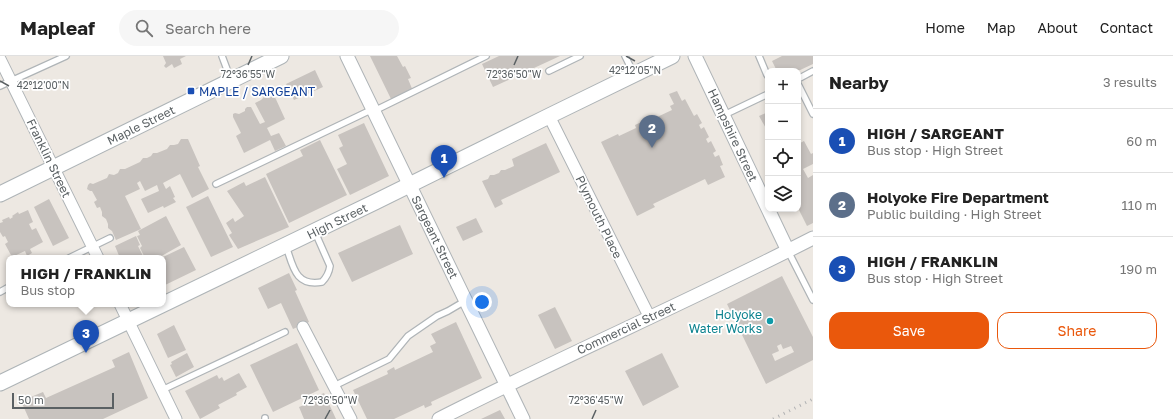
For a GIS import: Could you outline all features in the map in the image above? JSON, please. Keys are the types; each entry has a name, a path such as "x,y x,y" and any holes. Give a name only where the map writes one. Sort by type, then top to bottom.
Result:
{"main road":[{"name":"Maple Street","path":"0,194 282,56"},
{"name":"High Street","path":"166,304 672,56"},
{"name":"High Street","path":"0,383 159,307"}],"street":[{"name":"Sargeant Street","path":"347,56 506,385 524,419"},
{"name":"Hampshire Street","path":"695,56 788,250"},
{"name":"Franklin Street","path":"0,59 96,255"},
{"name":"Plymouth Place","path":"549,116 650,318"},
{"name":"Commercial Street","path":"439,419 506,385 650,318 813,238"},
{"path":"121,307 176,419"},
{"path":"303,327 351,419"}],"lane":[{"path":"0,86 66,56"},
{"path":"222,56 231,80"},
{"path":"216,184 486,56"},
{"path":"549,71 580,56"},
{"path":"625,56 634,75"},
{"path":"758,56 765,69"},
{"path":"801,77 813,71"},
{"path":"801,90 813,114"},
{"path":"724,116 765,96"},
{"path":"286,246 296,275 304,281 310,283 322,282 330,271 330,266 315,232"},
{"path":"75,255 110,238"},
{"name":"Hampshire Street","path":"788,250 813,300"},
{"path":"334,386 389,359 408,336 437,316 466,300"},
{"path":"162,390 285,332"}],"building":[{"path":"163,56 186,56 180,59 182,64 174,68 172,64 166,68 164,66 166,63"},
{"path":"370,56 397,56 403,67 405,66 411,78 408,79 413,91 392,101"},
{"path":"499,56 560,56 493,87 482,64"},
{"path":"782,56 813,56 813,64 801,70 801,68 776,68 772,61"},
{"path":"315,70 323,87 294,100 286,84"},
{"path":"677,91 682,101 685,99 694,116 697,114 702,123 699,125 701,129 704,127 709,137 706,139 708,143 711,141 716,151 713,153 715,157 719,155 723,165 720,166 725,177 708,185 705,179 653,204 655,207 637,216 601,142 636,128 635,125 654,116 655,118 672,110 670,106 674,104 669,94"},
{"path":"274,95 285,119 267,128 271,136 279,133 286,146 275,151 270,140 244,153 236,136 241,133 233,114 239,114 245,111 247,107 251,107 260,124 265,122 255,103 264,97"},
{"path":"765,113 765,127 759,116"},
{"path":"364,123 389,176 350,195 337,169 347,164 339,148 343,146 338,135"},
{"path":"181,139 188,139 200,166 198,167 209,189 192,198 180,174 163,183 166,189 170,186 175,197 173,198 176,202 148,213 141,199 159,191 157,185 145,191 140,181 137,183 140,189 125,196 141,229 116,240 112,231 108,228 106,219 102,216 100,207 97,208 94,202 97,200 92,191 87,189 88,185 107,178 109,174 114,175 118,173 120,169 125,169 140,162 143,158 151,156 153,153 167,149 170,145 178,144"},
{"path":"320,140 347,195 289,223 266,174 303,156 300,150"},
{"path":"804,141 811,154 813,153 813,164 803,169 808,178 813,175 813,223 807,226 800,212 801,142"},
{"path":"546,143 560,172 501,200 503,204 495,208 482,181 488,179 490,175 494,175 499,173 501,170 514,166 512,159"},
{"path":"265,177 289,227 238,249 229,235 232,233 226,223 233,218 235,222 244,216 227,191 244,182 246,186"},
{"path":"208,196 233,247 211,257 186,207"},
{"path":"49,199 69,238 53,246 34,207"},
{"path":"28,210 33,222 29,224 32,230 36,228 43,242 30,249 32,253 29,255 27,255 25,251 16,255 11,255 5,244 8,242 5,236 3,237 0,232 0,223 3,222 2,220 9,217 10,219 18,212 19,214"},
{"path":"166,216 181,245 163,255 144,255 140,248 142,246 137,236 140,235 138,231"},
{"path":"476,218 483,232 463,241 456,227"},
{"path":"400,225 413,254 352,282 338,253"},
{"path":"136,236 140,245 138,246 142,255 119,255 115,246"},
{"path":"184,247 196,270 166,285 166,256"},
{"path":"289,273 297,290 295,291 309,322 293,329 281,303 268,309 258,288"},
{"name":"Holyoke Water Works","path":"782,276 813,337 813,360 766,384 727,304","holes":["781,344 783,349 791,346 794,352 775,361 772,354 779,351 777,346"]},
{"path":"555,307 572,341 555,349 538,315"},
{"path":"456,322 482,378 431,402 432,405 425,408 424,405 394,419 367,419 353,390 388,374 387,371 394,367 395,370 433,352 430,346 436,343 431,334"},
{"path":"174,325 186,350 168,358 157,334"},
{"path":"297,343 319,390 273,412 250,365"},
{"path":"129,352 148,398 103,419 29,419 21,401 43,392 46,398 115,367 112,360"},
{"path":"187,353 194,367 176,377 170,365 172,364 171,362"},
{"path":"662,353 679,387 643,406 625,371"},
{"path":"239,373 247,387 236,393 237,395 218,405 220,408 200,419 185,391 217,375 219,379 222,377 224,381"},
{"path":"324,393 336,419 304,419 299,407 309,403 307,400"},
{"path":"500,410 505,419 481,419"}],"railway":[{"path":"773,419 813,399"}],"place":[{"name":"MAPLE / SARGEANT","path":"191,91"},
{"name":"Holyoke Fire Department","path":"652,148"},
{"name":"HIGH / SARGEANT","path":"444,178"},
{"name":"Holyoke Water Works","path":"770,321"},
{"name":"HIGH / FRANKLIN","path":"86,353"}]}
